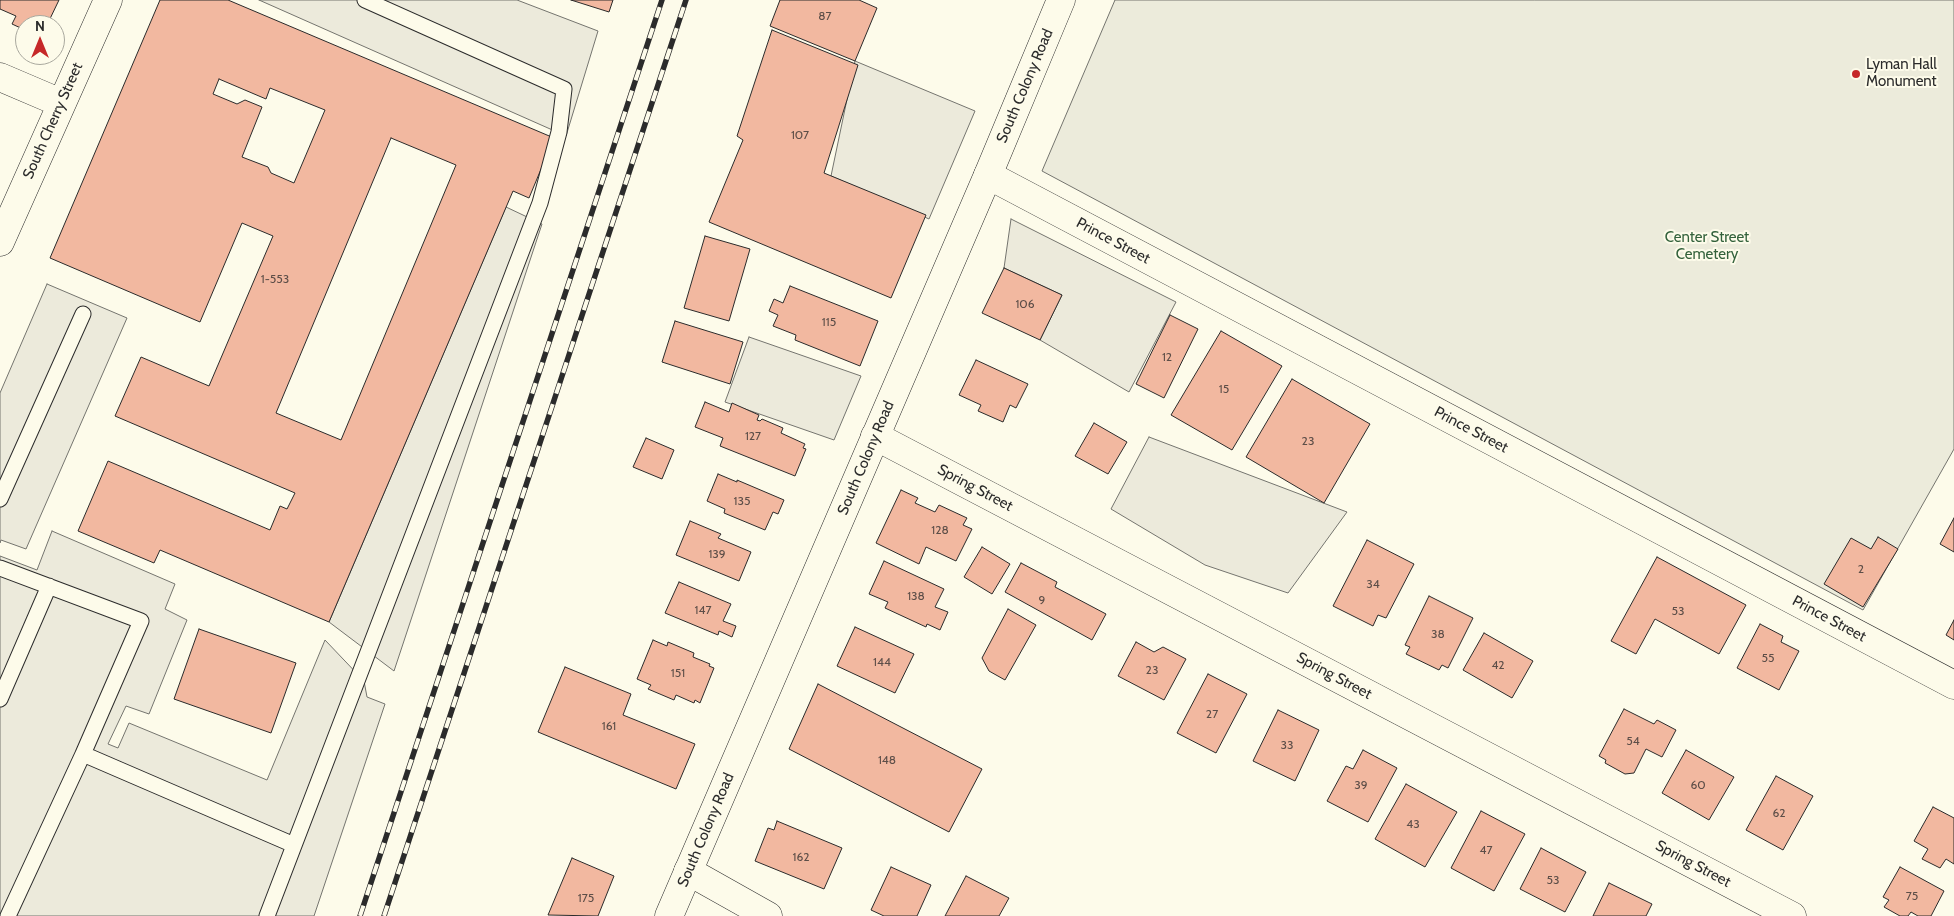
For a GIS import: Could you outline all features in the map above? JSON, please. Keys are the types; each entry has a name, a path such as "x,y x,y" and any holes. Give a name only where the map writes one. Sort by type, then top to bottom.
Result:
{"street":[{"name":"South Cherry Street","path":"0,242 108,0"},
{"name":"South Colony Road","path":"669,916 988,175 1061,0"},
{"path":"0,77 61,103"},
{"name":"Prince Street","path":"988,175 1954,685"},
{"name":"Spring Street","path":"875,436 1792,916"},
{"path":"688,871 768,916"}],"lane":[{"path":"267,916 540,203 559,132 564,89 365,0"},
{"path":"0,499 83,314"},
{"path":"0,568 141,620 83,754 8,916"},
{"path":"0,699 49,586"},
{"path":"83,754 294,845"}],"green space":[{"name":"Center Street Cemetery","path":"1115,0 1954,0 1954,449 1863,610 1042,171"}],"shaded area":[{"path":"259,0 517,0 598,31 566,136"},
{"path":"855,61 975,111 929,219 831,176"},
{"path":"506,207 542,224 394,671 329,622"},
{"path":"1011,219 1176,302 1129,392 1040,340 1062,295 1004,268"},
{"path":"47,284 127,318 26,549 1,540 0,543 0,393"},
{"path":"749,337 861,376 834,440 725,402"},
{"path":"1149,437 1347,512 1288,593 1205,565 1111,509"},
{"path":"52,531 175,584 165,609 187,620 149,714 126,706 108,744 118,748 129,723 267,780 325,640 364,681 367,697 385,704 314,916 0,916 0,556 37,570"}],"building":[{"path":"0,0 59,0 52,15 15,16 0,9"},
{"path":"160,0 228,0 554,138 529,198 513,191 329,622 160,550 154,563 78,531 108,461 270,530 280,506 287,509 295,493 115,416 141,357 209,386 273,236 242,223 200,322 50,258","holes":["219,79 266,99 270,88 325,110 294,183 271,173 268,167 242,157 262,107 245,100 237,104 213,94","391,138 456,165 341,440 276,413"]},
{"path":"571,0 613,0 609,12"},
{"path":"780,0 859,0 877,8 855,61 770,26"},
{"path":"772,30 858,65 824,173 926,215 891,298 709,222 743,140 737,136"},
{"path":"705,236 750,249 729,321 684,308"},
{"path":"1004,268 1062,295 1040,340 982,313"},
{"path":"790,286 878,321 860,366 795,340 796,335 773,326 778,315 769,311 774,299 783,303"},
{"path":"1170,315 1198,329 1164,398 1136,384"},
{"path":"675,321 743,342 730,384 662,362"},
{"path":"1221,331 1282,366 1232,450 1171,415"},
{"path":"976,360 1028,384 1016,408 1010,405 1003,422 978,411 981,405 959,395"},
{"path":"1292,379 1370,424 1324,503 1246,457"},
{"path":"705,402 729,412 732,403 759,415 757,420 760,421 762,419 783,428 781,433 805,444 803,448 806,449 795,476 720,446 723,438 695,427"},
{"path":"1094,423 1127,442 1108,474 1075,456"},
{"path":"646,438 674,450 662,479 633,467"},
{"path":"718,474 784,500 778,514 773,512 765,530 724,513 725,509 707,501"},
{"path":"901,490 918,498 915,503 935,512 939,505 967,518 963,525 972,529 956,561 926,547 919,564 876,543"},
{"path":"1954,518 1954,552 1940,544"},
{"path":"690,521 721,534 718,538 751,552 739,581 676,555"},
{"path":"1878,537 1898,549 1863,607 1824,584 1851,538 1871,549"},
{"path":"1367,540 1414,564 1386,618 1378,615 1373,626 1333,606"},
{"path":"982,547 1010,564 992,594 964,577"},
{"path":"1657,557 1746,605 1719,654 1655,619 1636,654 1611,641"},
{"path":"884,561 944,589 935,607 948,612 940,630 927,624 926,627 885,608 888,602 869,594"},
{"path":"1021,563 1057,582 1055,587 1106,614 1092,640 1005,592"},
{"path":"679,582 731,604 723,621 736,626 732,637 719,631 718,635 665,613"},
{"path":"1429,596 1473,618 1448,668 1442,665 1439,670 1406,654 1410,647 1405,645"},
{"path":"1008,609 1036,625 1005,680 989,671 982,658"},
{"path":"1954,620 1954,640 1946,635"},
{"path":"1760,624 1783,636 1781,642 1799,651 1779,690 1737,668"},
{"path":"855,627 914,654 895,693 837,666"},
{"path":"199,629 296,663 271,733 174,699"},
{"path":"1484,633 1533,661 1512,698 1463,670"},
{"path":"653,640 667,646 668,642 694,653 693,657 710,664 709,666 714,668 700,703 695,700 694,703 676,695 674,700 648,689 651,685 637,679"},
{"path":"1136,642 1154,652 1163,647 1186,659 1164,700 1118,676"},
{"path":"565,667 631,694 623,715 695,744 676,789 538,732"},
{"path":"1208,674 1247,694 1216,753 1177,733"},
{"path":"818,684 982,769 949,832 789,749"},
{"path":"1624,709 1654,724 1657,720 1676,730 1662,757 1646,749 1634,773 1625,774 1605,763 1606,760 1599,756"},
{"path":"1278,710 1319,730 1295,781 1253,761"},
{"path":"1363,750 1397,768 1368,822 1327,801 1346,766 1353,769"},
{"path":"1686,750 1734,777 1709,820 1662,793"},
{"path":"1776,776 1813,796 1783,850 1746,830"},
{"path":"1406,784 1457,812 1425,867 1375,839"},
{"path":"1933,807 1954,818 1954,864 1946,859 1940,868 1922,859 1928,849 1914,841"},
{"path":"1481,811 1525,834 1494,891 1451,868"},
{"path":"777,821 842,848 824,889 755,861 768,828 774,830"},
{"path":"1541,848 1586,872 1565,912 1520,889"},
{"path":"572,858 614,876 598,916 548,915"},
{"path":"891,867 931,885 917,916 884,916 871,910"},
{"path":"1900,867 1944,891 1931,916 1918,916 1911,912 1908,916 1900,916 1884,907 1889,900 1883,897"},
{"path":"966,876 1009,898 999,916 945,916"},
{"path":"1609,883 1652,904 1646,916 1593,916"}],"railway":[{"path":"360,916 662,0"},
{"path":"384,916 686,0"}],"place":[{"name":"Lyman Hall Monument","path":"1856,74"}]}
